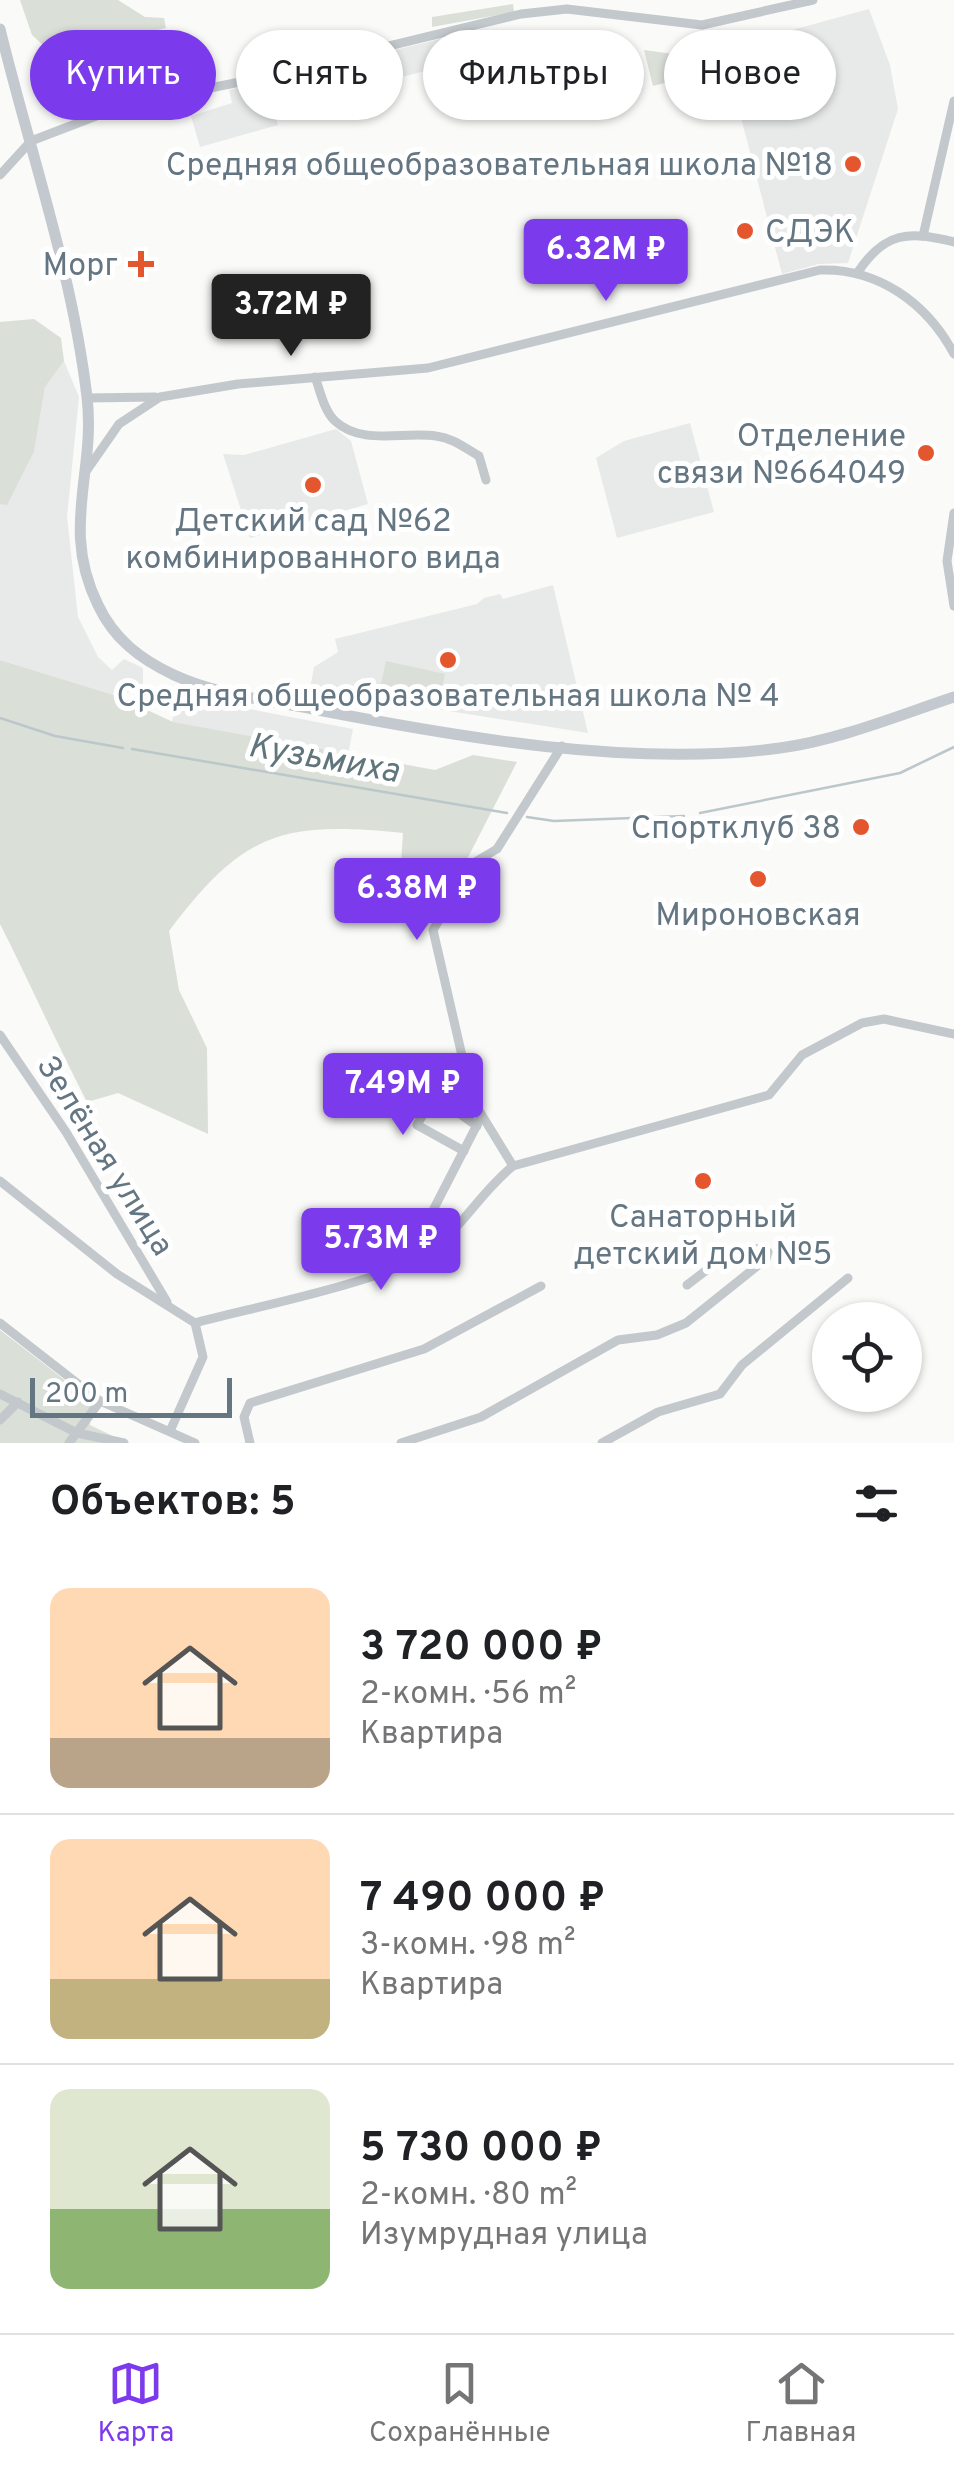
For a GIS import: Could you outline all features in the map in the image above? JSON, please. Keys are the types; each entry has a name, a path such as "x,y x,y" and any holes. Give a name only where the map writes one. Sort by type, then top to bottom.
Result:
{"main road":[{"path":"0,29 4,59 52,217 88,398 78,545 89,584 113,631 154,665 203,686 397,726 562,746 690,753 780,748 848,732 954,697"}],"street":[{"path":"0,175 31,141 126,105 240,82 521,14 567,8 702,25 813,0"},
{"path":"924,236 954,101"},
{"path":"858,272 878,245 898,237 924,236 954,242"},
{"path":"88,398 160,397 215,386 443,365 797,274 858,272 919,307 954,354"},
{"path":"315,377 331,417 345,428 375,436 454,440 479,456 486,480"},
{"path":"82,478 109,434 160,397"},
{"path":"954,513 948,561 954,606"},
{"path":"427,1222 478,1122 434,930 475,862 496,849 562,746"},
{"path":"195,1323 401,1267 440,1244 490,1185 513,1166 760,1099 776,1089 802,1055 862,1023 884,1018 954,1034"},
{"name":"Зелёная улица","path":"0,1034 66,1132 167,1302"},
{"path":"395,1067 478,1122 513,1166"},
{"path":"434,1095 417,1125 464,1151"},
{"path":"0,1181 117,1274 195,1323 204,1357 170,1430"},
{"path":"401,1443 481,1417 618,1340 657,1334 686,1323 766,1259 768,1252 754,1248 739,1250 687,1285"},
{"path":"602,1443 658,1412 720,1394 742,1366 848,1278"},
{"path":"250,1443 244,1416 250,1403 424,1350 541,1286"},
{"path":"0,1323 100,1402 195,1443"},
{"path":"0,1394 77,1433 124,1443"},
{"path":"0,1420 18,1402"},
{"path":"68,1443 100,1402"}],"shaded area":[{"path":"20,0 118,0 145,17 164,18 166,28 158,30 30,30"},
{"path":"513,4 514,12 432,27 432,17"},
{"path":"869,9 890,65 898,109 848,263 819,264 782,274 742,120 836,120 836,30 792,30"},
{"path":"423,43 423,72 403,76 403,48"},
{"path":"644,50 664,53 664,83 653,86"},
{"path":"236,88 236,120 277,120 278,125 200,147 192,120 216,120 216,108 232,103 229,90"},
{"path":"34,319 61,338 64,361 45,387 34,452 7,505 0,504 0,322"},
{"path":"64,361 79,397 67,517 78,617 98,657 112,670 124,659 143,668 143,687 117,696 0,660 0,504 7,504 34,452 45,387"},
{"path":"690,423 714,512 617,538 596,458 624,441"},
{"path":"336,429 351,441 368,504 250,538 223,454 244,455"},
{"name":"Средняя общеобразовательная школа № 4","path":"553,585 588,733 310,689 314,667 338,652 335,639 477,604 500,594 503,599"},
{"path":"0,660 117,696 173,722 435,770 473,755 517,762 462,869 459,885 401,864 403,833 326,829 268,840 220,872 196,898 169,931 179,990 207,1048 208,1134 118,1093 87,1102 0,924"},
{"path":"386,661 445,674 439,700 380,688"},
{"path":"177,695 353,729 348,755 172,722"},
{"path":"0,1330 92,1401 90,1425 127,1443 0,1443"}],"waterway":[{"name":"Кузьмиха","path":"0,718 55,736 123,748"},
{"name":"Кузьмиха","path":"700,813 900,773 954,747"},
{"name":"Кузьмиха","path":"132,749 507,813"},
{"name":"Кузьмиха","path":"527,817 554,821 684,816"}],"place":[{"name":"Средняя общеобразовательная школа №18","path":"853,164"},
{"name":"СДЭК","path":"745,231"},
{"name":"Морг","path":"141,264"},
{"name":"Отделение связи №664049","path":"926,453"},
{"name":"Детский сад №62 комбинированного вида","path":"313,485"},
{"name":"Средняя общеобразовательная школа № 4","path":"448,660"},
{"name":"Спортклуб 38","path":"861,827"},
{"name":"Мироновская","path":"758,879"},
{"name":"Санаторный детский дом №5","path":"703,1181"}]}
